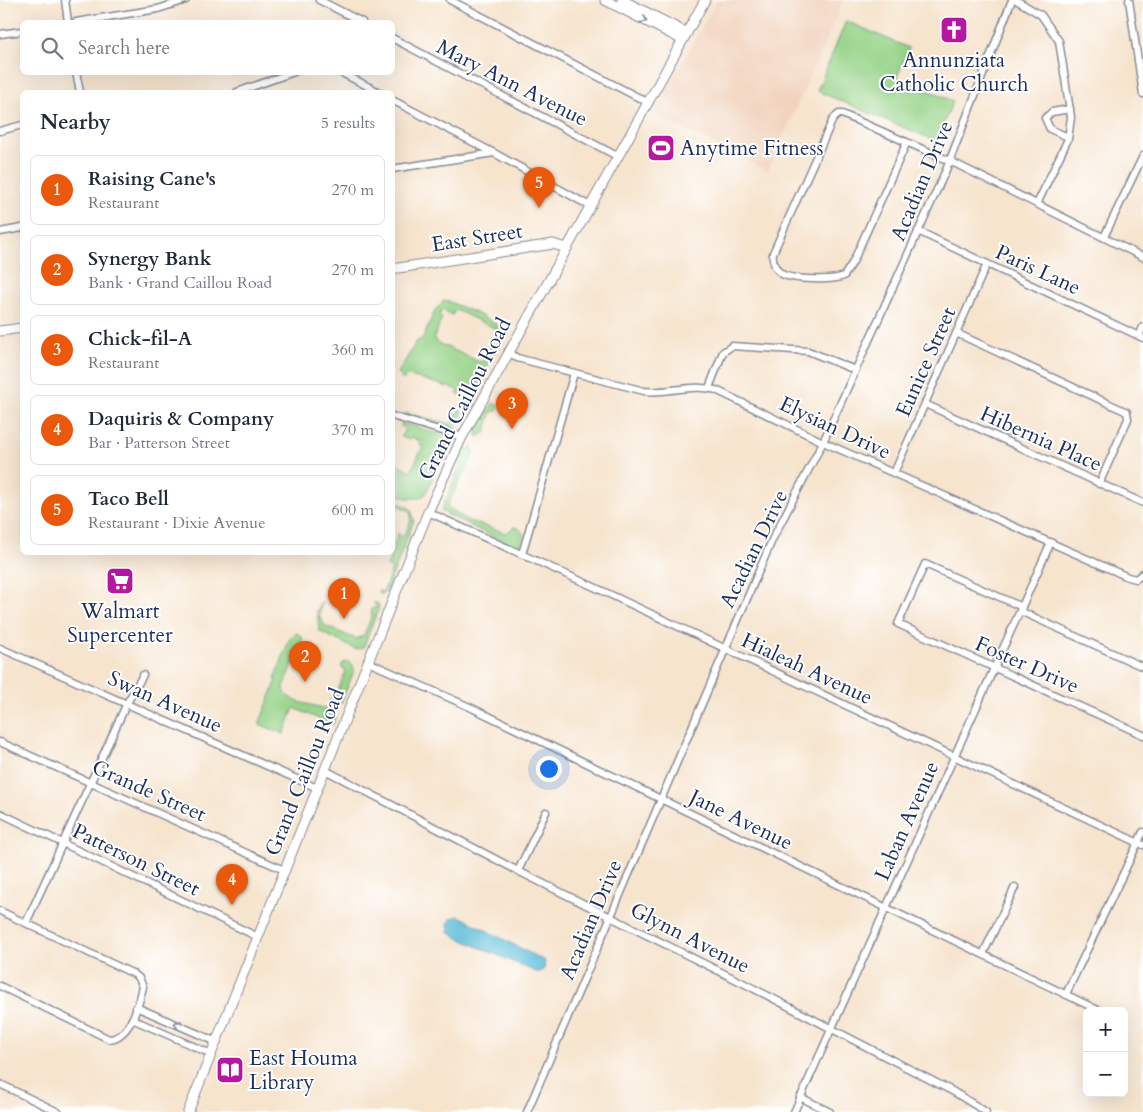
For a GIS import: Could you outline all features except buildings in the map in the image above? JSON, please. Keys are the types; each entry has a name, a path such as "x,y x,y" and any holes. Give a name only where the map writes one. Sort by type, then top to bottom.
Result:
{"main road":[{"path":"605,0 685,37"},
{"path":"622,0 685,37"},
{"name":"Grand Caillou Road","path":"188,1112 428,512 462,436 705,0"},
{"name":"East Street","path":"395,269 553,244 566,248"},
{"path":"0,331 20,328"}],"street":[{"path":"65,0 68,20"},
{"path":"89,20 158,9 186,0"},
{"path":"318,0 358,20"},
{"path":"450,0 649,103"},
{"name":"Acadian Drive","path":"527,1112 773,538 824,442 950,161 1012,0"},
{"path":"1016,0 1041,15 1056,34 1062,50 1070,109 1068,137 1037,204"},
{"path":"1129,0 1143,94"},
{"path":"0,34 20,31"},
{"name":"Mary Ann Avenue","path":"395,40 618,156"},
{"path":"77,75 80,90"},
{"path":"243,90 285,75"},
{"path":"346,75 375,90"},
{"path":"395,102 590,206"},
{"path":"1068,137 1047,126 1045,118 1052,112 1070,109"},
{"path":"907,142 853,262 844,276 832,280 783,275 774,264 773,253 833,119 836,115 842,114 907,142 950,161 1143,257"},
{"path":"0,131 20,126"},
{"path":"395,169 494,153"},
{"path":"1104,237 1143,156"},
{"path":"0,232 20,228"},
{"name":"Paris Lane","path":"918,231 1141,337"},
{"name":"Eunice Street","path":"894,473 987,264"},
{"path":"1141,337 1143,327"},
{"path":"956,333 1123,409 1128,418 1099,484"},
{"path":"709,388 723,352 732,346 808,351 855,370"},
{"name":"Elysian Drive","path":"508,351 517,358 651,392 709,388 824,442 1128,577 1140,576"},
{"path":"522,554 574,373"},
{"name":"Hibernia Place","path":"925,404 1099,484 1143,502"},
{"path":"395,417 462,436"},
{"name":"Hialeah Avenue","path":"428,512 725,648 1140,845"},
{"name":"Laban Avenue","path":"794,1112 1051,542"},
{"name":"Foster Drive","path":"1021,609 925,564 898,624 1143,736"},
{"path":"1021,609 1143,667"},
{"name":"Swan Avenue","path":"0,648 317,788"},
{"name":"Jane Avenue","path":"368,662 472,708 1092,1007"},
{"path":"26,922 92,783 127,703 143,675"},
{"name":"Grande Street","path":"0,742 284,870"},
{"name":"Glynn Avenue","path":"325,770 518,871 954,1092 986,1112"},
{"path":"518,871 546,812"},
{"name":"Patterson Street","path":"0,813 258,937"},
{"path":"1066,994 1140,845 1143,832"},
{"path":"983,954 1015,887"},
{"path":"0,911 139,978 143,988 132,1019 123,1034 110,1039 0,986"},
{"path":"136,1007 217,1042"},
{"path":"132,1019 211,1054"},
{"path":"0,1084 58,1112"},
{"path":"800,1097 830,1112"}],"shaded area":[{"path":"717,0 844,0 768,171 653,114"}],"green space":[{"path":"846,21 909,48 897,77 953,101 936,141 817,91"},
{"path":"445,300 478,314 508,331 506,336 500,337 498,330 456,310 452,315 442,310 439,316 442,318 434,338 438,343 480,362 484,360 491,346 495,345 497,348 477,387 468,398 457,394 459,390 407,375 403,380 398,373 416,342 423,338 435,310"},
{"path":"493,403 499,405 497,411 491,412 486,432 478,437 476,431"},
{"path":"455,406 459,407 462,413 455,428 452,429 407,416 405,413 452,424 459,410"},
{"path":"403,423 449,437 426,494 420,498 407,498 395,494 395,463 411,471 423,446 419,444 420,441 412,437 410,440 401,437 405,429 400,425"},
{"path":"472,447 474,453 447,506 467,520 506,533 514,527 519,528 524,535 520,546 514,547 441,511 467,449"},
{"path":"400,503 411,509 414,521 387,589 383,594 379,594 378,591 383,592 392,569 387,566 391,555 395,555 395,542 398,533 402,537 408,529 410,522 410,511 399,506"},
{"path":"322,601 319,615 325,626 356,639 364,635 372,615 371,609 377,607 373,603 378,603 379,608 363,648 355,649 319,631 317,611"},
{"path":"297,633 303,638 298,650 290,654 291,656 296,656 284,687 286,693 298,701 336,714 333,725 294,708 284,734 259,724 277,680 275,678 290,638"},
{"path":"347,661 353,665 354,671 341,703 338,705 329,700 333,701 346,670 341,667"}],"water":[{"path":"459,916 545,961 544,969 536,972 456,937 449,932 448,924 452,918"}],"place":[{"name":"Annunziata Catholic Church","path":"954,30"},
{"name":"Anytime Fitness","path":"661,148"},
{"name":"Taco Bell","path":"539,208"},
{"name":"Chick-fil-A","path":"512,429"},
{"name":"Walmart Supercenter","path":"120,581"},
{"name":"Raising Cane's","path":"344,619"},
{"name":"Synergy Bank","path":"305,682"},
{"name":"Daquiris & Company","path":"232,905"},
{"name":"East Houma Library","path":"230,1070"}]}
